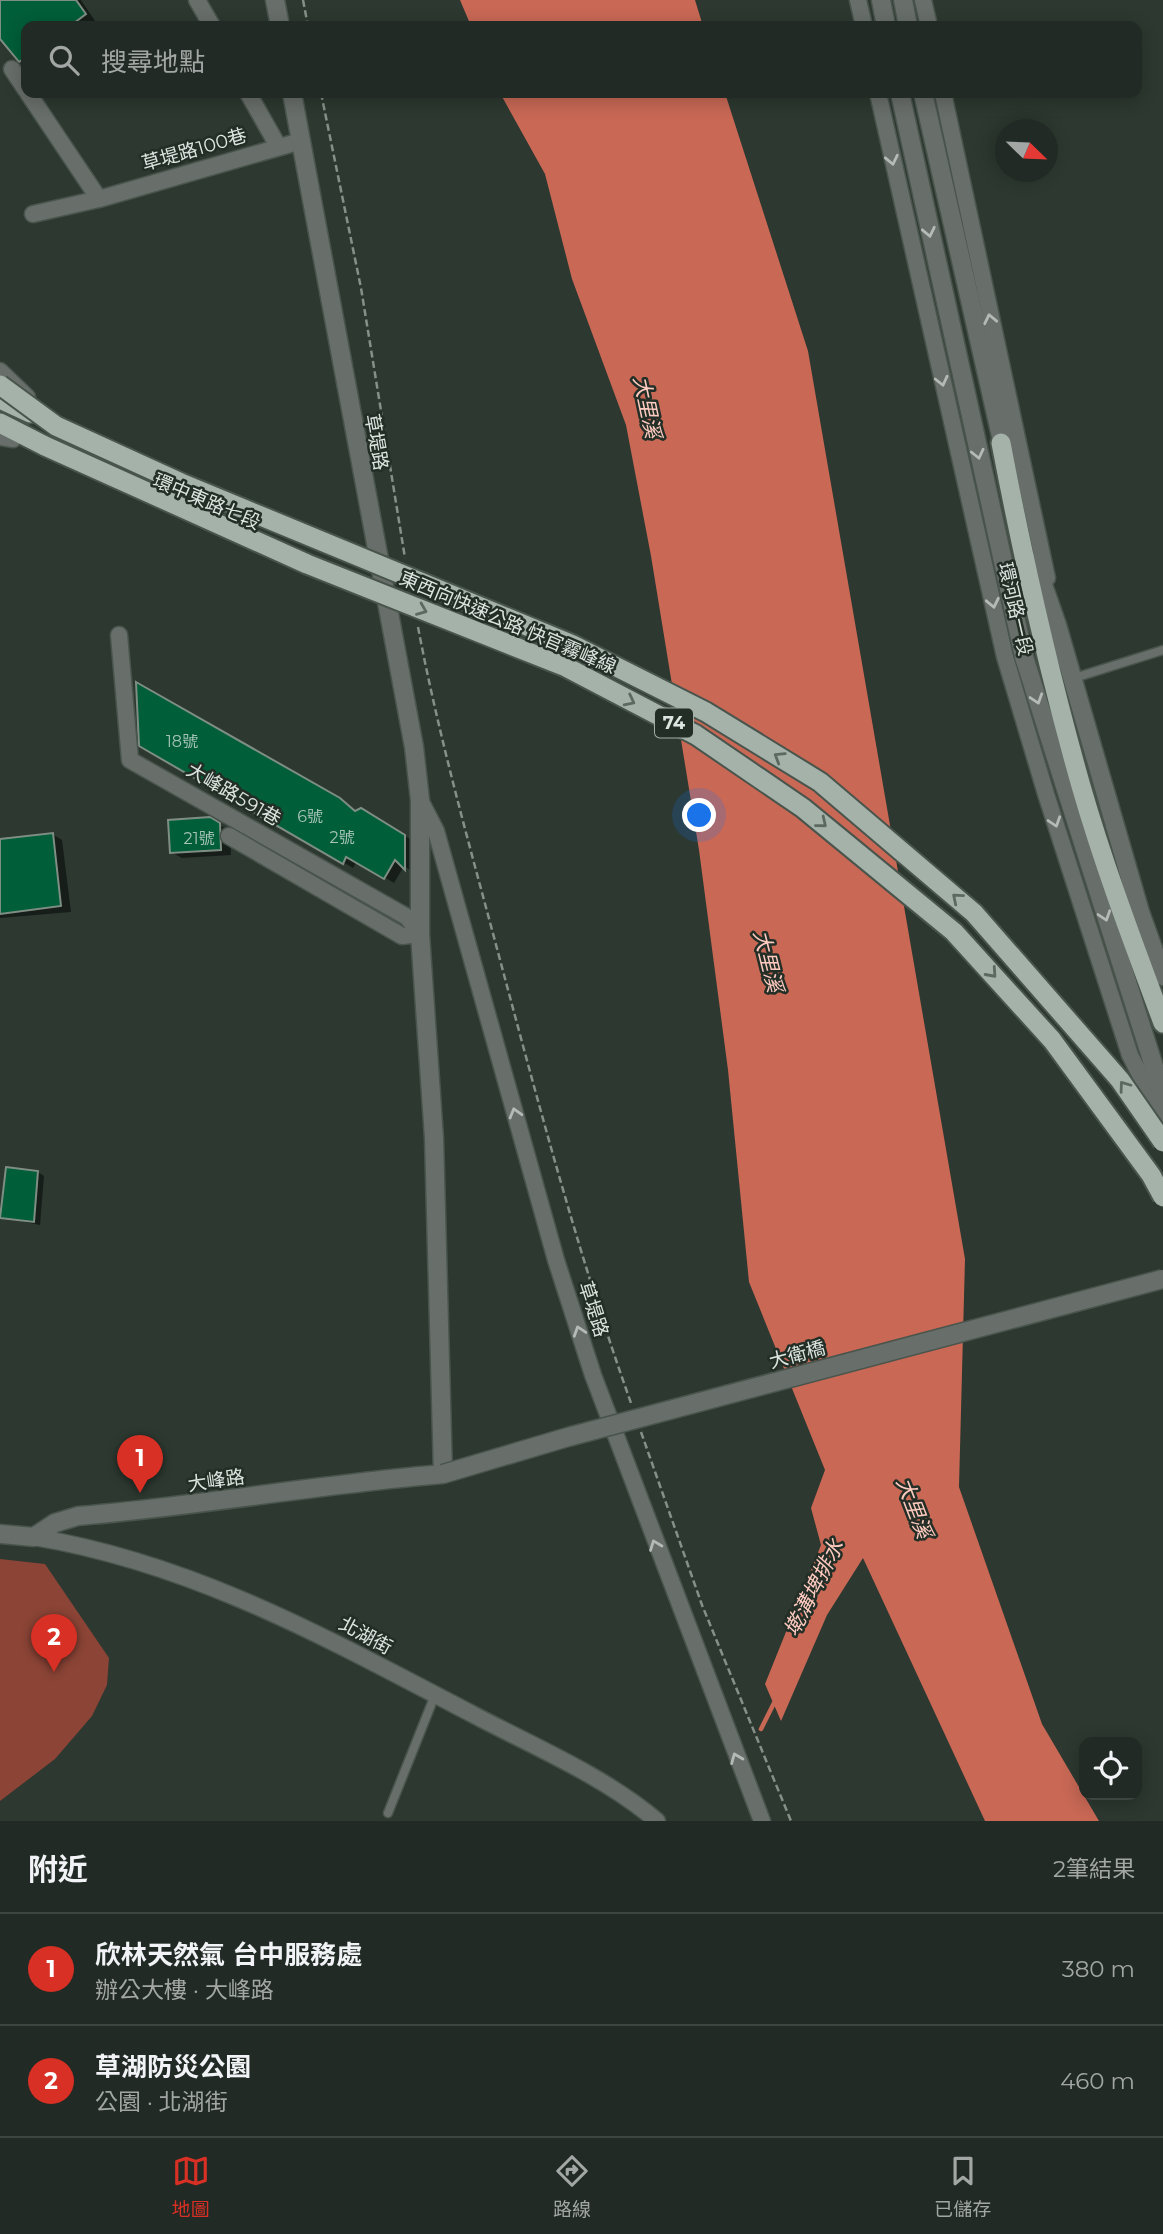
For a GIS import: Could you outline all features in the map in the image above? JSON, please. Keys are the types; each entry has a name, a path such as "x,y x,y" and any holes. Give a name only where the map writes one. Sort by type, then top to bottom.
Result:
{"highway":[{"path":"0,385 56,426"},
{"name":"東西向快速公路 快官霧峰線","path":"0,398 181,483 573,645 706,712 820,782 974,913 1119,1080 1163,1142"},
{"name":"東西向快速公路 快官霧峰線","path":"0,424 307,564 566,667 696,735 803,808 954,932 1052,1040 1163,1197"},
{"path":"3,434 45,446"},
{"path":"1001,443 1026,571 1081,787 1123,916 1163,1023"}],"street":[{"path":"197,0 209,21"},
{"path":"275,0 278,21"},
{"path":"858,0 863,21"},
{"path":"881,0 885,21"},
{"path":"903,0 907,21"},
{"path":"923,0 928,21"},
{"path":"12,69 21,83"},
{"path":"31,98 99,199"},
{"path":"251,98 278,146"},
{"name":"草堤路","path":"293,98 377,560 404,688 420,800 420,934 434,1138 443,1474"},
{"name":"環河路一段","path":"879,98 915,268 1005,657 1045,794 1130,1055 1163,1120"},
{"name":"環河路一段","path":"901,98 1024,657 1163,1095"},
{"name":"環河路一段","path":"924,98 1001,443 1025,514 1038,577 1057,625"},
{"name":"環河路一段","path":"944,98 1057,625 1140,912 1163,976"},
{"name":"草堤路100巷","path":"33,214 99,199 301,141"},
{"name":"環中東路七段","path":"0,371 58,421 183,479 377,560"},
{"name":"環中東路七段","path":"0,385 34,403"},
{"name":"環中東路七段","path":"3,434 169,509 386,599"},
{"name":"大峰路591巷","path":"119,635 130,760 407,917 420,934"},
{"name":"草堤路","path":"420,800 436,831 556,1260 593,1375 762,1821"},
{"path":"229,836 402,936 420,934"},
{"name":"大衛橋","path":"443,1474 605,1427 1163,1279"},
{"name":"大峰路","path":"34,1537 55,1523 78,1516 227,1501 307,1486 443,1474"},
{"path":"0,1534 34,1537"},
{"name":"北湖街","path":"34,1537 89,1546 244,1598 571,1765 657,1821"}],"lane":[{"path":"1071,679 1163,650"},
{"path":"388,1813 435,1695"}],"path":[{"path":"303,0 307,21"},
{"path":"322,98 361,288 407,569"},
{"path":"417,621 443,743 525,1055 579,1245 634,1411"},
{"path":"638,1424 702,1605 792,1821"}],"shaded area":[{"path":"0,1559 45,1564 109,1658 107,1685 92,1716 55,1759 0,1801"}],"water":[{"path":"460,0 695,0 701,21 469,21"},
{"name":"大里溪","path":"503,98 727,98 808,351 965,1259 959,1487 1042,1724 1079,1787 1079,1800 1087,1800 1099,1821 985,1821 863,1558 827,1615 781,1721 765,1684 821,1545 811,1508 825,1470 749,1282 728,1070 699,850 651,556 626,425 572,279 545,174"}],"building":[{"path":"0,0 76,0 86,14 77,21 21,21 19,62 0,39"},
{"path":"136,682 340,798 355,811 361,808 405,835 405,870 395,860 384,879 346,857 343,864 139,746"},
{"path":"210,817 220,823 221,850 170,853 168,820"},
{"path":"53,833 61,906 0,914 0,839"},
{"path":"6,1167 38,1171 34,1222 0,1218"}],"waterway":[{"name":"墘溝埤排水","path":"761,1729 776,1699"}],"place":[{"name":"欣林天然氣 台中服務處","path":"140,1493"},
{"name":"草湖防災公園","path":"54,1672"}]}
